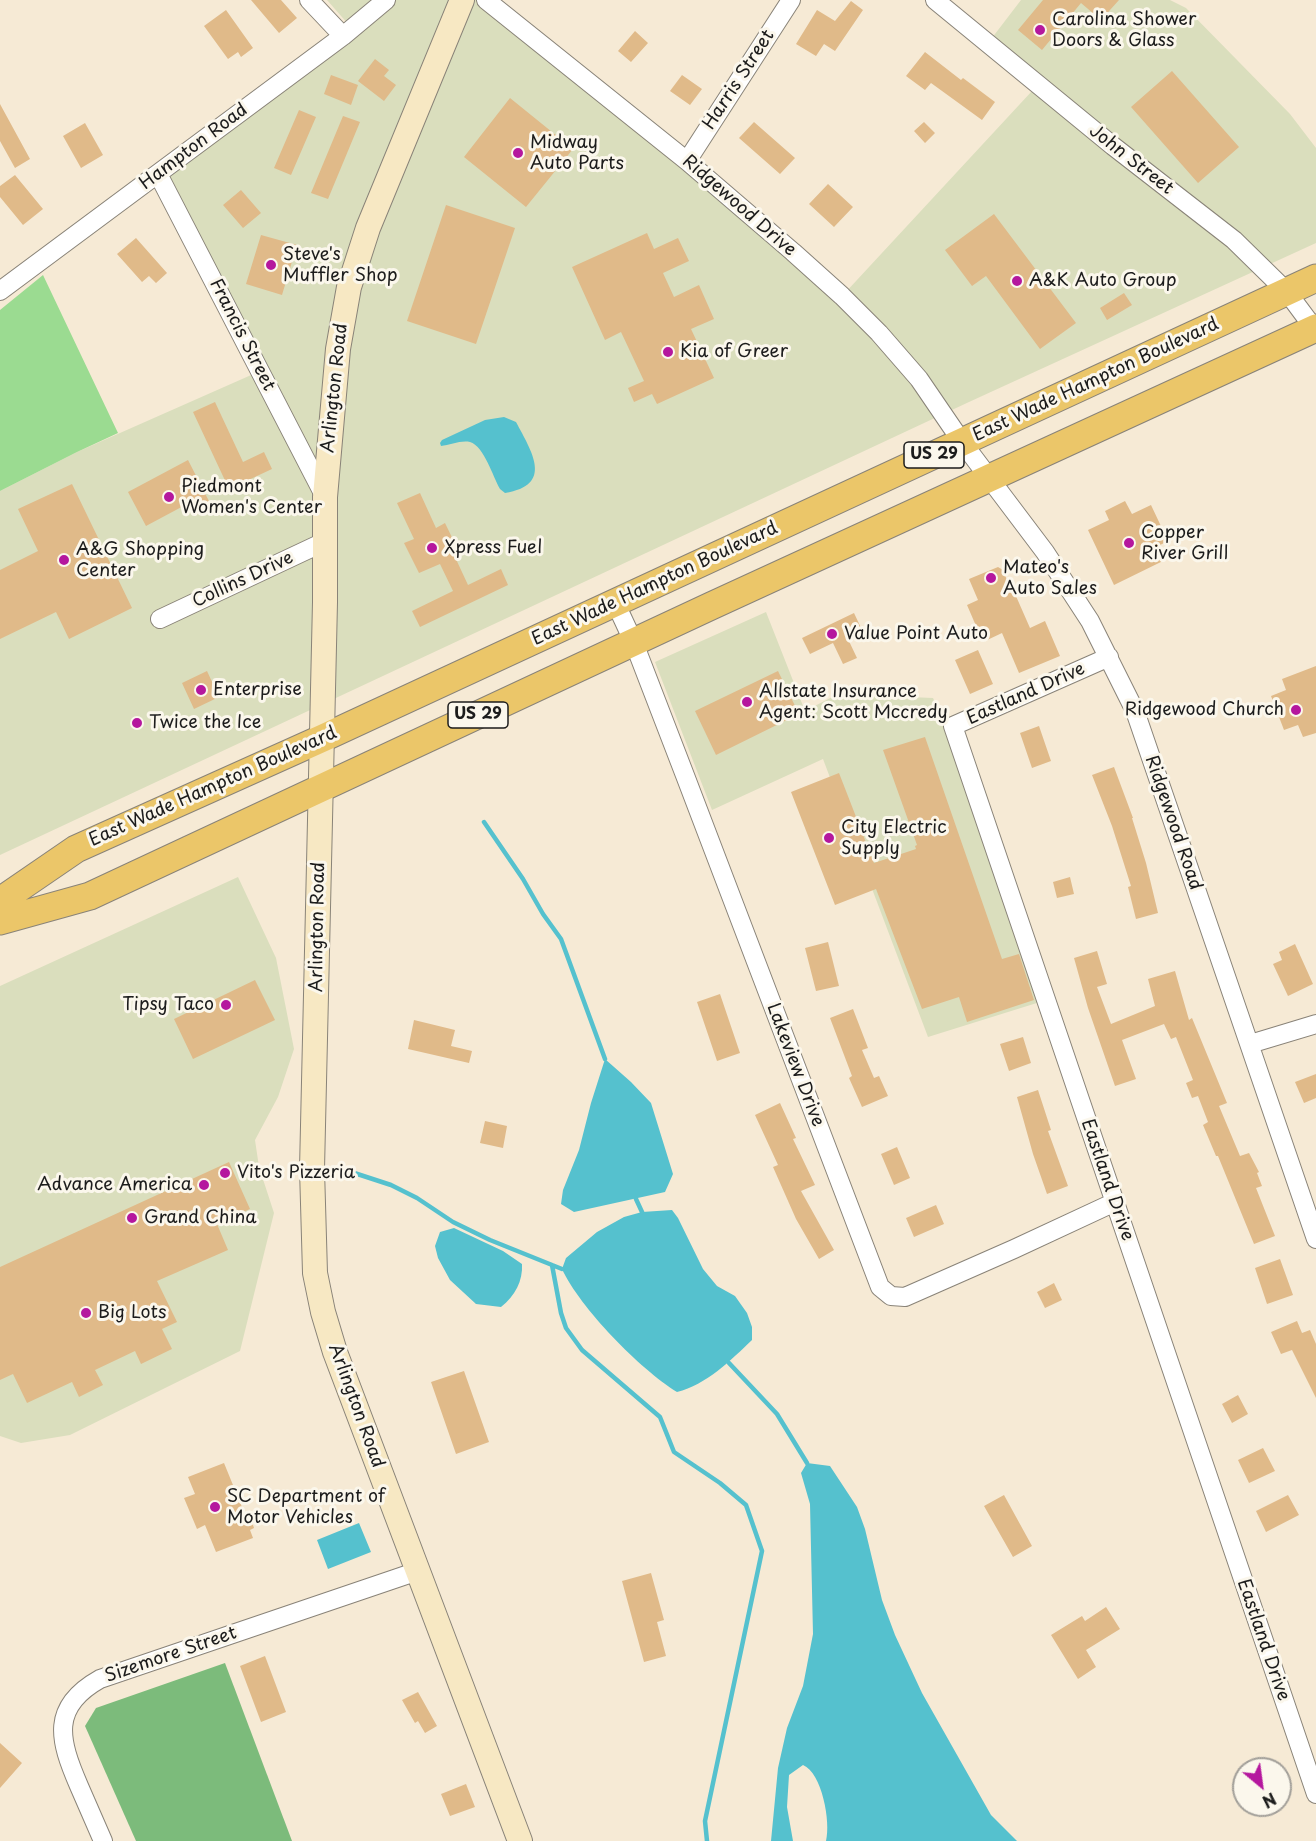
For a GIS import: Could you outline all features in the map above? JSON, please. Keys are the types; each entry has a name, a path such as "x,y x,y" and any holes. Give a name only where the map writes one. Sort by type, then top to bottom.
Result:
{"main road":[{"name":"Arlington Road","path":"462,0 368,228 349,287 338,349 325,497 322,787 312,1169 315,1273 323,1312 335,1352 520,1841"},
{"name":"East Wade Hampton Boulevard","path":"0,901 76,849 322,738 1316,278"},
{"name":"US 29","path":"0,921 90,896 1315,330"}],"street":[{"path":"309,0 343,36"},
{"name":"Hampton Road","path":"0,291 343,36 386,0"},
{"name":"Ridgewood Drive","path":"486,0 687,160 818,274 879,333 919,379 962,442"},
{"name":"Harris Street","path":"687,160 791,0"},
{"name":"John Street","path":"935,0 1113,146 1234,240 1287,292 1315,330"},
{"name":"Francis Street","path":"158,174 325,497"},
{"name":"Ridgewood Road","path":"962,442 1057,569 1109,657 1135,711 1316,1239"},
{"name":"Collins Drive","path":"160,619 326,541"},
{"name":"Lakeview Drive","path":"615,602 634,643 880,1287 891,1296 905,1296 1014,1249 1114,1202"},
{"name":"Eastland Drive","path":"1109,657 953,726 1316,1794"},
{"path":"1250,1044 1316,1024"},
{"name":"Sizemore Street","path":"104,1841 62,1743 67,1711 86,1686 100,1678 418,1571"}],"shaded area":[{"path":"327,0 500,0 844,294 1032,91 982,51 1021,0 1170,0 1186,8 1290,114 1316,148 1316,243 969,402 0,855 0,491 77,452 267,368 168,177 356,33"},
{"path":"766,612 805,711 838,694 933,698 949,733 1040,1002 928,1037 823,759 712,810 655,662"},
{"path":"238,877 276,958 294,1049 278,1097 255,1140 259,1167 274,1213 240,1351 70,1435 21,1443 0,1436 0,986"}],"green space":[{"path":"43,275 118,433 0,491 0,310"},
{"path":"225,1663 292,1841 136,1841 85,1726 96,1708"}],"water":[{"path":"504,417 516,422 528,445 535,466 530,483 520,489 505,493 500,489 484,455 475,445 463,442 441,446 440,443 485,420"},
{"path":"605,1059 651,1103 673,1174 665,1192 574,1212 561,1204 563,1190 579,1150"},
{"path":"672,1210 703,1269 717,1286 735,1296 747,1313 752,1327 752,1340 727,1363 698,1384 677,1392 646,1369 612,1336 582,1301 562,1269 566,1258 597,1232 624,1217 642,1212"},
{"path":"454,1228 503,1251 522,1264 517,1288 501,1307 476,1304 450,1280 438,1258 435,1246 440,1232"},
{"path":"807,1463 830,1466 857,1507 865,1529 882,1600 895,1635 922,1693 991,1815 1017,1841 826,1841 827,1822 824,1799 815,1778 803,1765 789,1775 787,1807 793,1841 771,1841 778,1768 787,1728 803,1686 813,1634 810,1504 801,1473"},
{"path":"359,1523 371,1552 328,1569 317,1540"}],"building":[{"path":"251,0 281,0 297,18 279,33"},
{"path":"1043,0 1119,0 1101,20 1081,3 1042,50 1018,30"},
{"path":"851,1 863,10 835,51 824,44 816,56 796,44 817,10 835,21"},
{"path":"226,10 253,48 241,57 238,52 228,59 204,26"},
{"path":"635,31 648,43 631,62 618,51"},
{"path":"925,52 961,80 963,78 995,102 982,120 931,83 925,90 906,76"},
{"path":"375,59 389,70 384,76 396,85 384,101 358,81"},
{"path":"1172,71 1239,147 1198,183 1131,107"},
{"path":"331,75 358,85 351,105 324,94"},
{"path":"682,75 702,89 690,105 670,91"},
{"name":"Midway Auto Parts","path":"510,98 573,149 526,207 464,157"},
{"path":"0,104 30,159 15,168 0,141"},
{"path":"299,110 316,117 291,175 274,168"},
{"path":"343,116 360,122 328,199 311,193"},
{"path":"754,122 795,158 780,174 739,138"},
{"path":"924,122 935,133 925,143 914,131"},
{"path":"85,123 103,155 81,168 63,136"},
{"path":"15,175 43,209 23,225 0,197 0,186"},
{"path":"828,184 853,207 834,227 809,204"},
{"path":"241,190 261,213 243,228 223,205"},
{"path":"446,205 515,228 476,344 407,321"},
{"name":"A&K Auto Group","path":"994,214 1076,323 1040,349 986,276 972,286 945,250"},
{"path":"647,233 654,249 678,238 689,261 663,273 674,297 699,285 714,319 691,329 714,378 657,404 652,394 634,402 628,388 644,381 621,332 605,340 572,267"},
{"name":"Steve's Muffler Shop","path":"261,235 297,245 282,295 246,284"},
{"path":"136,238 167,273 156,283 149,276 142,282 117,254"},
{"path":"1124,293 1132,305 1107,320 1100,308"},
{"path":"215,402 243,462 264,452 272,469 229,489 193,412"},
{"name":"Piedmont Women's Center","path":"188,460 212,507 196,515 189,503 146,526 128,492"},
{"name":"A&G Shopping Center","path":"72,484 132,608 69,639 56,612 0,639 0,570 38,551 18,509"},
{"path":"420,493 436,528 445,523 460,554 455,557 468,585 501,569 508,585 420,627 412,611 453,591 440,564 419,573 404,543 414,539 397,503"},
{"name":"Copper River Grill","path":"1125,501 1132,514 1151,505 1168,541 1158,546 1165,560 1114,585 1088,530 1109,520 1105,511"},
{"path":"998,567 1003,570 1010,588 1012,587 1030,628 1045,621 1060,656 1019,673 1002,633 983,642 967,605 978,600 969,579"},
{"path":"854,613 862,630 847,637 857,658 843,664 833,643 810,654 802,638"},
{"path":"978,650 993,684 970,694 955,660"},
{"name":"Ridgewood Church","path":"1316,666 1316,733 1303,737 1298,725 1284,730 1271,696 1286,690 1282,679"},
{"name":"Enterprise","path":"207,671 219,697 194,709 182,683"},
{"path":"778,671 799,714 716,755 695,711"},
{"path":"1039,726 1051,761 1032,768 1020,733"},
{"path":"925,737 1002,959 1019,954 1034,1000 967,1022 959,997 922,1009 876,889 835,905 791,792 839,773 874,863 916,849 917,845 883,750"},
{"path":"1114,767 1133,818 1158,913 1136,919 1128,887 1131,886 1112,826 1092,775"},
{"path":"1070,877 1074,894 1057,898 1053,882"},
{"path":"828,942 839,986 816,991 805,948"},
{"path":"1295,944 1313,984 1288,996 1273,964 1282,960 1279,952"},
{"path":"1097,951 1107,984 1097,987 1111,1024 1155,1006 1148,979 1175,971 1189,1020 1192,1018 1227,1103 1219,1106 1240,1156 1249,1153 1259,1172 1257,1173 1262,1186 1256,1188 1275,1236 1254,1244 1203,1125 1208,1122 1198,1096 1192,1098 1186,1083 1193,1080 1176,1037 1171,1039 1164,1024 1122,1040 1136,1079 1115,1086 1088,1008 1074,958"},
{"path":"255,980 275,1020 193,1059 174,1019"},
{"path":"720,994 740,1053 717,1061 697,1002"},
{"path":"853,1009 868,1048 862,1050 874,1078 879,1076 888,1096 862,1107 849,1078 852,1076 830,1018"},
{"path":"414,1020 455,1030 451,1046 472,1051 469,1063 408,1049"},
{"path":"1023,1037 1031,1063 1009,1071 1000,1044"},
{"path":"1316,1074 1316,1098 1304,1103 1295,1082"},
{"path":"1038,1090 1051,1130 1048,1131 1068,1186 1047,1194 1017,1097"},
{"path":"780,1103 796,1138 793,1139 815,1185 801,1191 834,1250 819,1259 796,1219 773,1167 778,1165 755,1115"},
{"path":"485,1121 507,1126 503,1148 480,1143"},
{"path":"897,1147 910,1178 894,1185 881,1154"},
{"name":"Big Lots","path":"229,1162 250,1209 217,1224 228,1250 157,1281 177,1322 162,1329 172,1349 141,1364 135,1351 95,1370 103,1385 79,1397 72,1382 27,1403 13,1374 0,1380 0,1267"},
{"path":"936,1205 944,1224 914,1237 906,1218"},
{"path":"1280,1259 1293,1295 1267,1304 1255,1268"},
{"path":"1054,1283 1062,1300 1045,1308 1037,1292"},
{"path":"1297,1321 1302,1333 1310,1330 1316,1344 1316,1398 1292,1350 1281,1354 1271,1332"},
{"path":"464,1371 489,1442 456,1454 431,1382"},
{"path":"1238,1395 1248,1414 1232,1423 1222,1404"},
{"path":"1263,1448 1275,1471 1249,1483 1238,1460"},
{"name":"SC Department of Motor Vehicles","path":"224,1463 246,1517 250,1516 254,1528 250,1530 253,1538 216,1552 205,1525 197,1529 184,1498 195,1494 188,1477"},
{"path":"1004,1495 1032,1546 1013,1557 984,1506"},
{"path":"1288,1495 1299,1515 1266,1532 1256,1511"},
{"path":"651,1573 664,1620 657,1622 666,1656 644,1662 622,1581"},
{"path":"1106,1607 1120,1629 1086,1650 1096,1667 1078,1679 1051,1635 1082,1616 1085,1621"},
{"path":"265,1656 286,1712 261,1722 240,1666"},
{"path":"418,1692 437,1726 425,1733 418,1721 415,1723 402,1700"},
{"path":"0,1743 22,1763 0,1788"},
{"path":"466,1784 475,1807 450,1816 441,1794"}],"waterway":[{"path":"484,822 561,939 605,1059"},
{"path":"339,1168 391,1185 417,1198 453,1222 490,1240 562,1269"},
{"path":"636,1199 642,1212"},
{"path":"552,1265 566,1328 582,1350 660,1417 674,1452 720,1483 746,1505 762,1551 705,1821 707,1841"},
{"path":"729,1363 777,1414 807,1463"}],"place":[{"name":"Carolina Shower Doors & Glass","path":"1040,30"},
{"name":"Midway Auto Parts","path":"518,153"},
{"name":"Steve's Muffler Shop","path":"271,265"},
{"name":"A&K Auto Group","path":"1017,281"},
{"name":"Kia of Greer","path":"668,352"},
{"name":"Piedmont Women's Center","path":"169,497"},
{"name":"Copper River Grill","path":"1129,543"},
{"name":"Xpress Fuel","path":"432,548"},
{"name":"A&G Shopping Center","path":"64,560"},
{"name":"Mateo's Auto Sales","path":"991,578"},
{"name":"Value Point Auto","path":"832,634"},
{"name":"Enterprise","path":"201,690"},
{"name":"Allstate Insurance Agent: Scott Mccredy","path":"747,702"},
{"name":"Ridgewood Church","path":"1296,710"},
{"name":"Twice the Ice","path":"137,723"},
{"name":"City Electric Supply","path":"829,838"},
{"name":"Tipsy Taco","path":"226,1005"},
{"name":"Vito's Pizzeria","path":"225,1173"},
{"name":"Advance America","path":"204,1185"},
{"name":"Grand China","path":"132,1218"},
{"name":"Big Lots","path":"86,1313"},
{"name":"SC Department of Motor Vehicles","path":"215,1507"}]}
